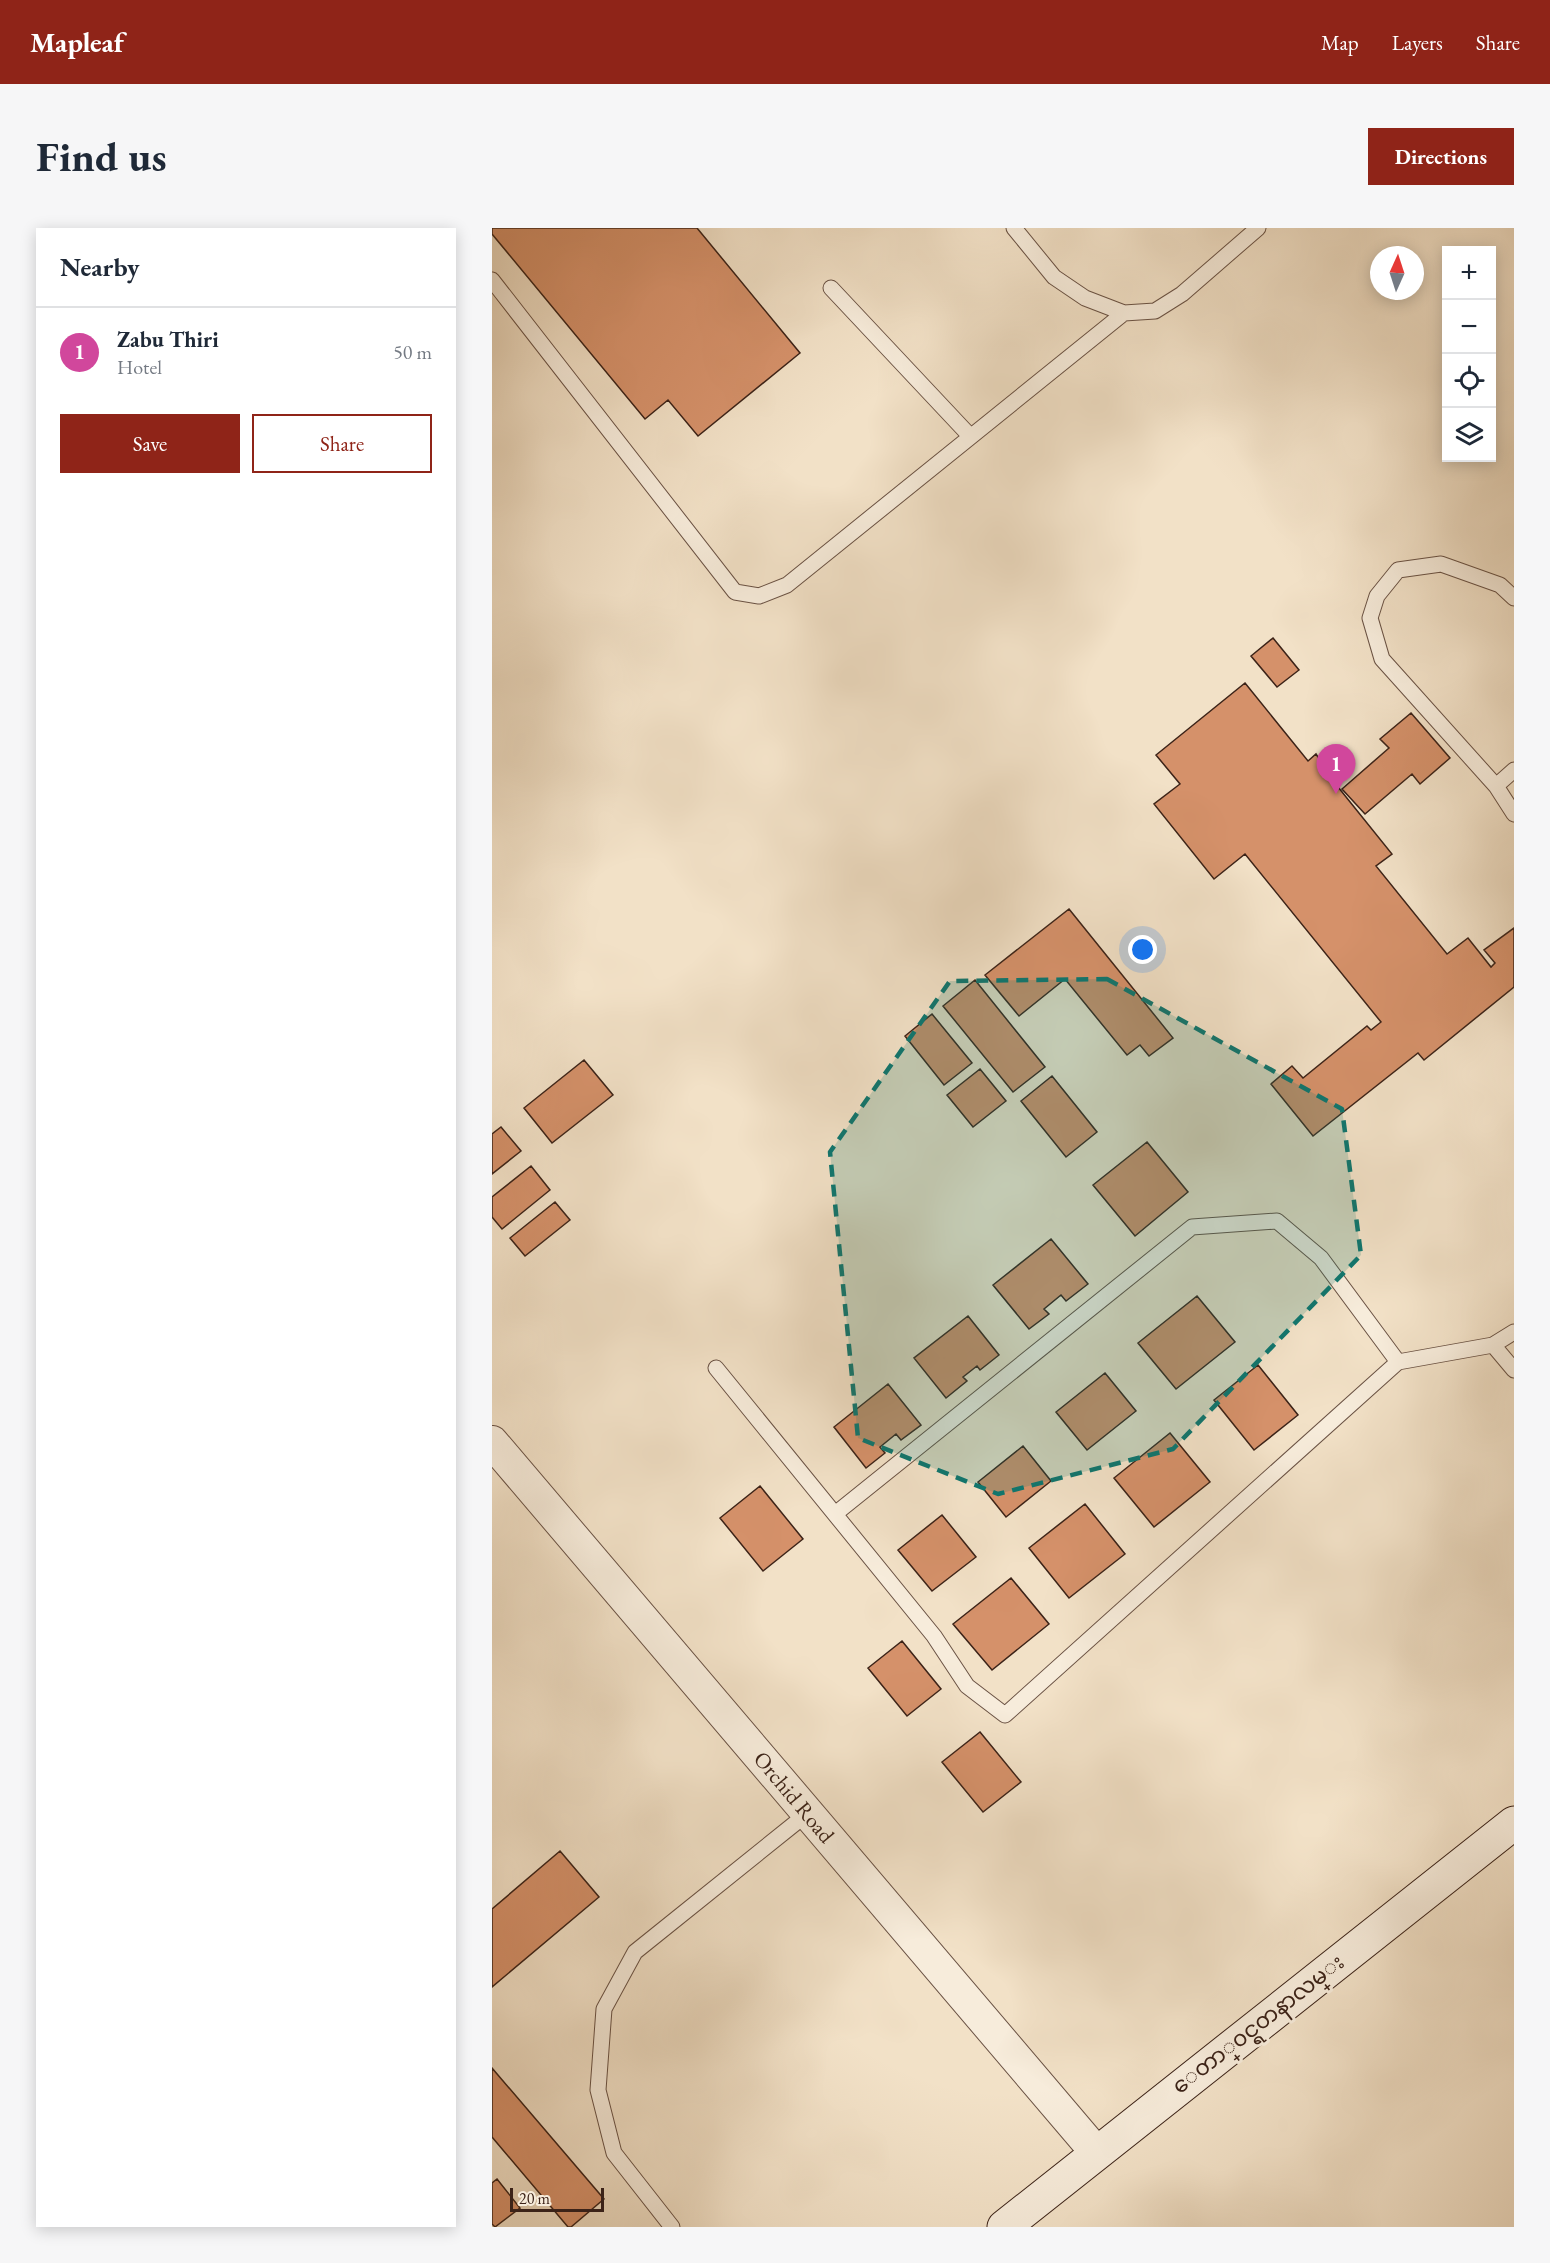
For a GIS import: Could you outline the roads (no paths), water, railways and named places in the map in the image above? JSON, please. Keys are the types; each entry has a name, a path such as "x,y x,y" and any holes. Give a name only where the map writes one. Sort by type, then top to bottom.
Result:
{"main road":[{"name":"ေတာ္၀င္ရတနာလမ္း","path":"1004,2227 1514,1823"}],"street":[{"name":"Orchid Road","path":"492,1442 1096,2152"}],"lane":[{"path":"1014,228 1054,277 1085,298 1124,314 1155,311 1182,294 1258,228"},
{"path":"492,280 735,592 759,596 787,585 1124,314"},
{"path":"831,288 970,436"},
{"path":"1514,598 1500,585 1441,564 1398,570 1377,596 1370,618 1382,659 1496,786 1514,814"},
{"path":"1496,786 1514,770"},
{"path":"835,1514 1192,1227 1277,1221 1321,1258 1398,1362"},
{"path":"716,1368 934,1636 967,1686 1005,1715 1398,1362 1493,1345 1514,1332"},
{"path":"1493,1345 1514,1370"},
{"path":"672,2227 614,2153 598,2090 604,2009 635,1952 808,1814"}],"place":[{"name":"Zabu Thiri","path":"1336,794"}]}
